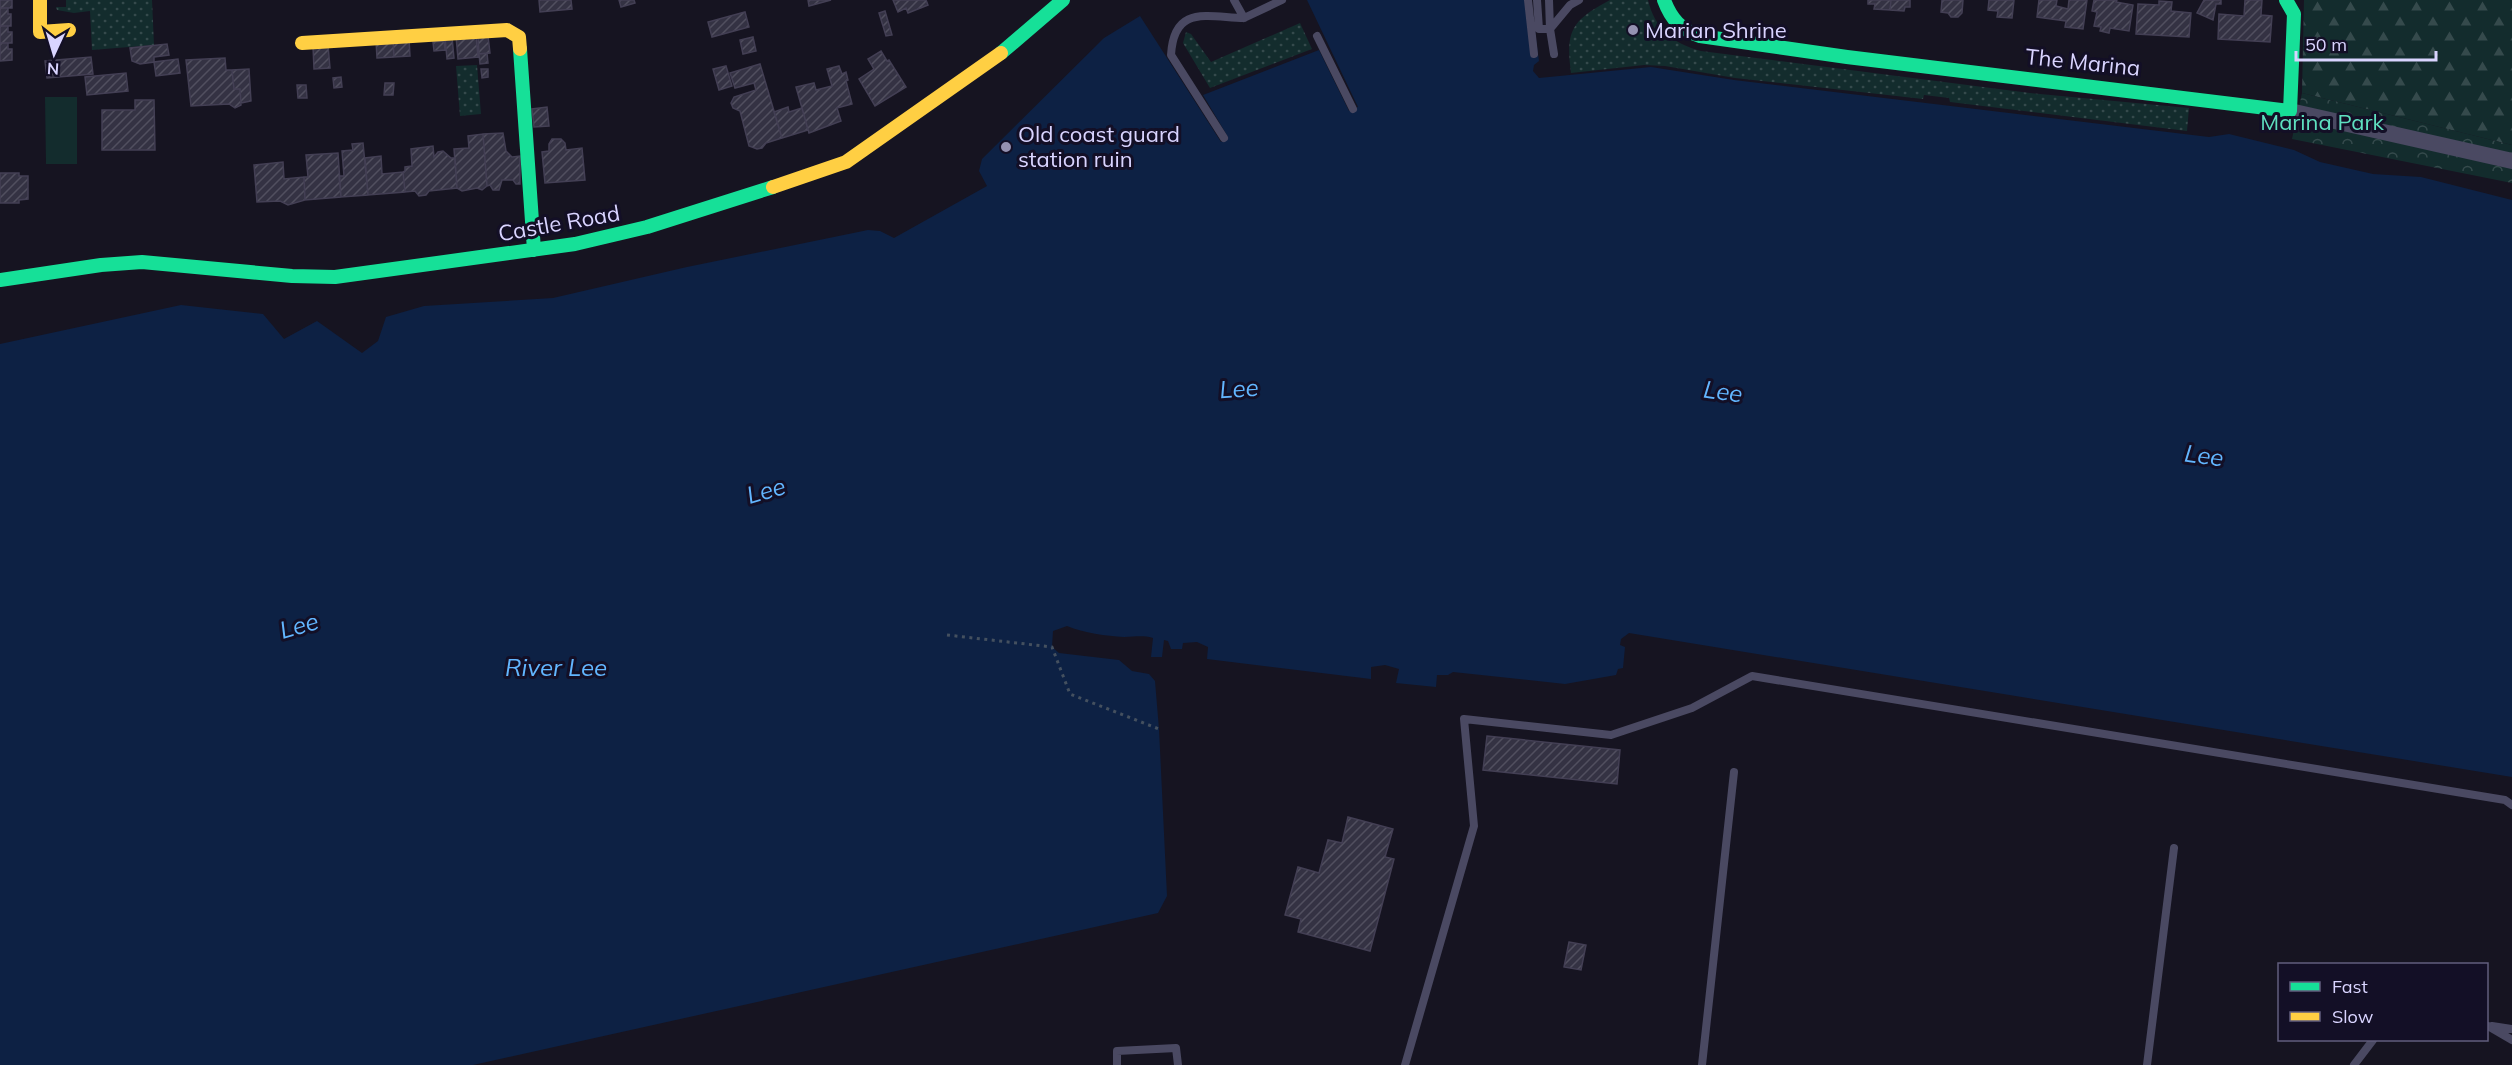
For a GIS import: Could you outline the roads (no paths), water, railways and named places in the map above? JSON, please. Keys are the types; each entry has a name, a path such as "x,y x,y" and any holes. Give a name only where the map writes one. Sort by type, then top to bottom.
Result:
{"street":[{"path":"40,0 40,32 69,30"},
{"name":"Castle Road","path":"0,280 140,262 295,278 322,278 534,250 612,237 839,166 1006,51 1063,0"},
{"name":"The Marina","path":"1664,0 1676,25 1686,32 1700,36 1889,62 2172,94 2290,111 2512,160"},
{"path":"2286,0 2294,14 2290,111"},
{"path":"302,42 499,30 507,30 519,37 534,250"}],"lane":[{"path":"1234,0 1244,18"},
{"path":"1224,138 1171,55 1180,23 1189,17 1244,18 1282,0"},
{"path":"1528,0 1534,54"},
{"path":"1537,0 1539,29 1550,28 1570,5 1579,0"},
{"path":"1549,0 1554,54"},
{"path":"1317,36 1353,109"},
{"path":"1405,1065 1474,826 1464,719 1611,735 1692,708 1752,676 2505,800 2512,805"},
{"path":"1702,1065 1734,772"},
{"path":"2147,1065 2174,848"},
{"path":"2488,1026 2512,1029"},
{"path":"2488,1027 2512,1040"},
{"path":"2354,1065 2372,1041"},
{"path":"1117,1065 1117,1051 1176,1048 1178,1065"}],"water":[{"name":"River Lee","path":"1307,0 1524,0 1532,10 1539,61 1534,65 1533,71 1539,78 1651,67 1734,80 2209,137 2229,134 2294,150 2320,162 2373,174 2421,177 2512,200 2512,777 1629,633 1621,639 1620,645 1625,647 1623,668 1618,669 1616,675 1565,684 1453,672 1448,675 1437,675 1436,687 1396,683 1399,669 1385,665 1371,667 1371,679 1207,659 1208,647 1197,642 1183,643 1182,649 1171,649 1168,641 1164,640 1162,657 1151,657 1153,638 1103,635 1067,626 1053,631 1052,647 1059,653 1119,660 1132,671 1149,674 1155,681 1167,896 1158,913 473,1065 0,1065 0,344 181,305 263,314 284,339 317,321 362,353 378,341 386,317 424,306 553,298 687,267 868,230 880,231 894,238 987,186 979,171 982,159 1104,38 1140,16 1221,142 1228,137 1203,95 1319,50 1349,111 1358,107"}],"place":[{"name":"Marian Shrine","path":"1633,30"},
{"name":"Old coast guard station ruin","path":"1006,147"}],"park label":[{"name":"Marina Park","path":"2322,122"}],"water label":[{"name":"Lee","path":"1239,389"},
{"name":"Lee","path":"1723,392"},
{"name":"Lee","path":"2204,456"},
{"name":"Lee","path":"766,491"},
{"name":"Lee","path":"299,626"}]}
